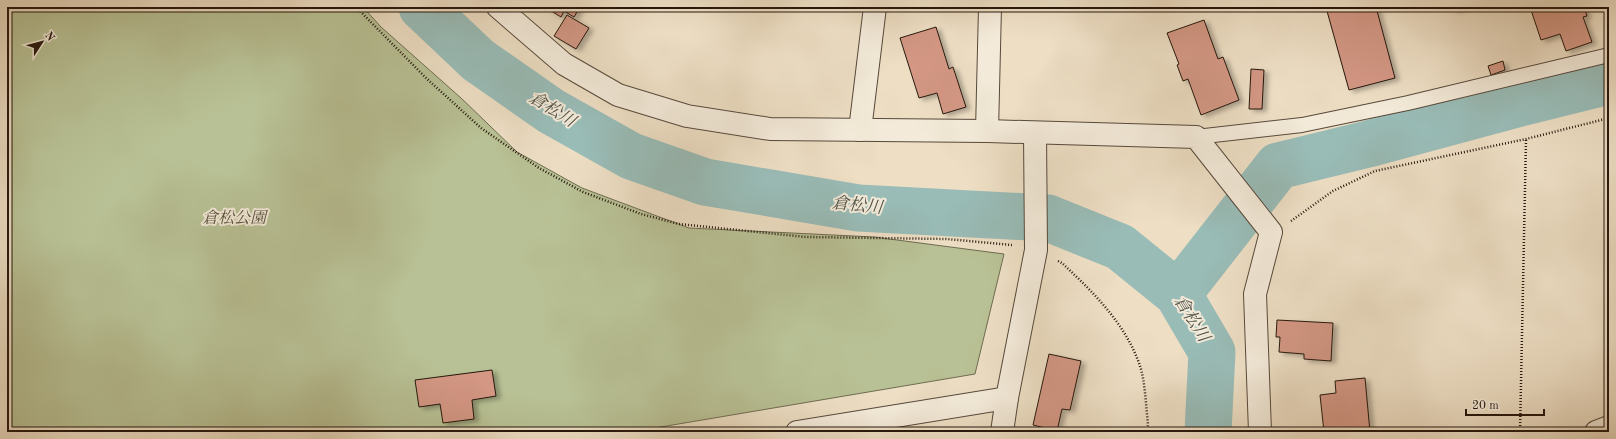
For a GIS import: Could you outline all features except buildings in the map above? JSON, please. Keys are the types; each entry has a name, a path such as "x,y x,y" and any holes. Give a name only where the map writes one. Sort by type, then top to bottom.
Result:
{"street":[{"path":"498,7 564,64 618,95 687,116 770,129 987,131 1196,137 1272,232 1255,294 1260,432"},
{"path":"860,130 876,7"},
{"path":"987,131 990,7"},
{"path":"1002,432 1007,398 1036,250 1034,133"},
{"path":"797,432 1007,398"},
{"path":"1596,432 1609,427"}],"lane":[{"path":"1196,137 1302,125 1408,103 1609,55"}],"path":[{"path":"356,7 426,78 481,128 539,168 583,192 641,214 680,224 806,237 947,239 1010,244 1036,250 1062,263 1093,292 1125,333 1140,366 1148,424 1147,432"},
{"path":"1272,232 1296,218 1333,191 1375,172 1526,139 1609,118"},
{"path":"1520,432 1526,139"}],"green space":[{"name":"倉松公園","path":"7,7 363,7 381,27 461,98 517,152 582,188 689,228 874,237 1004,254 975,374 631,432 7,432"}],"waterway":[{"name":"倉松川","path":"422,7 478,60 551,111 631,156 705,182 858,208 1048,218 1120,247 1178,294 1212,352 1208,432"},
{"path":"1178,294 1278,166 1609,81"}]}
